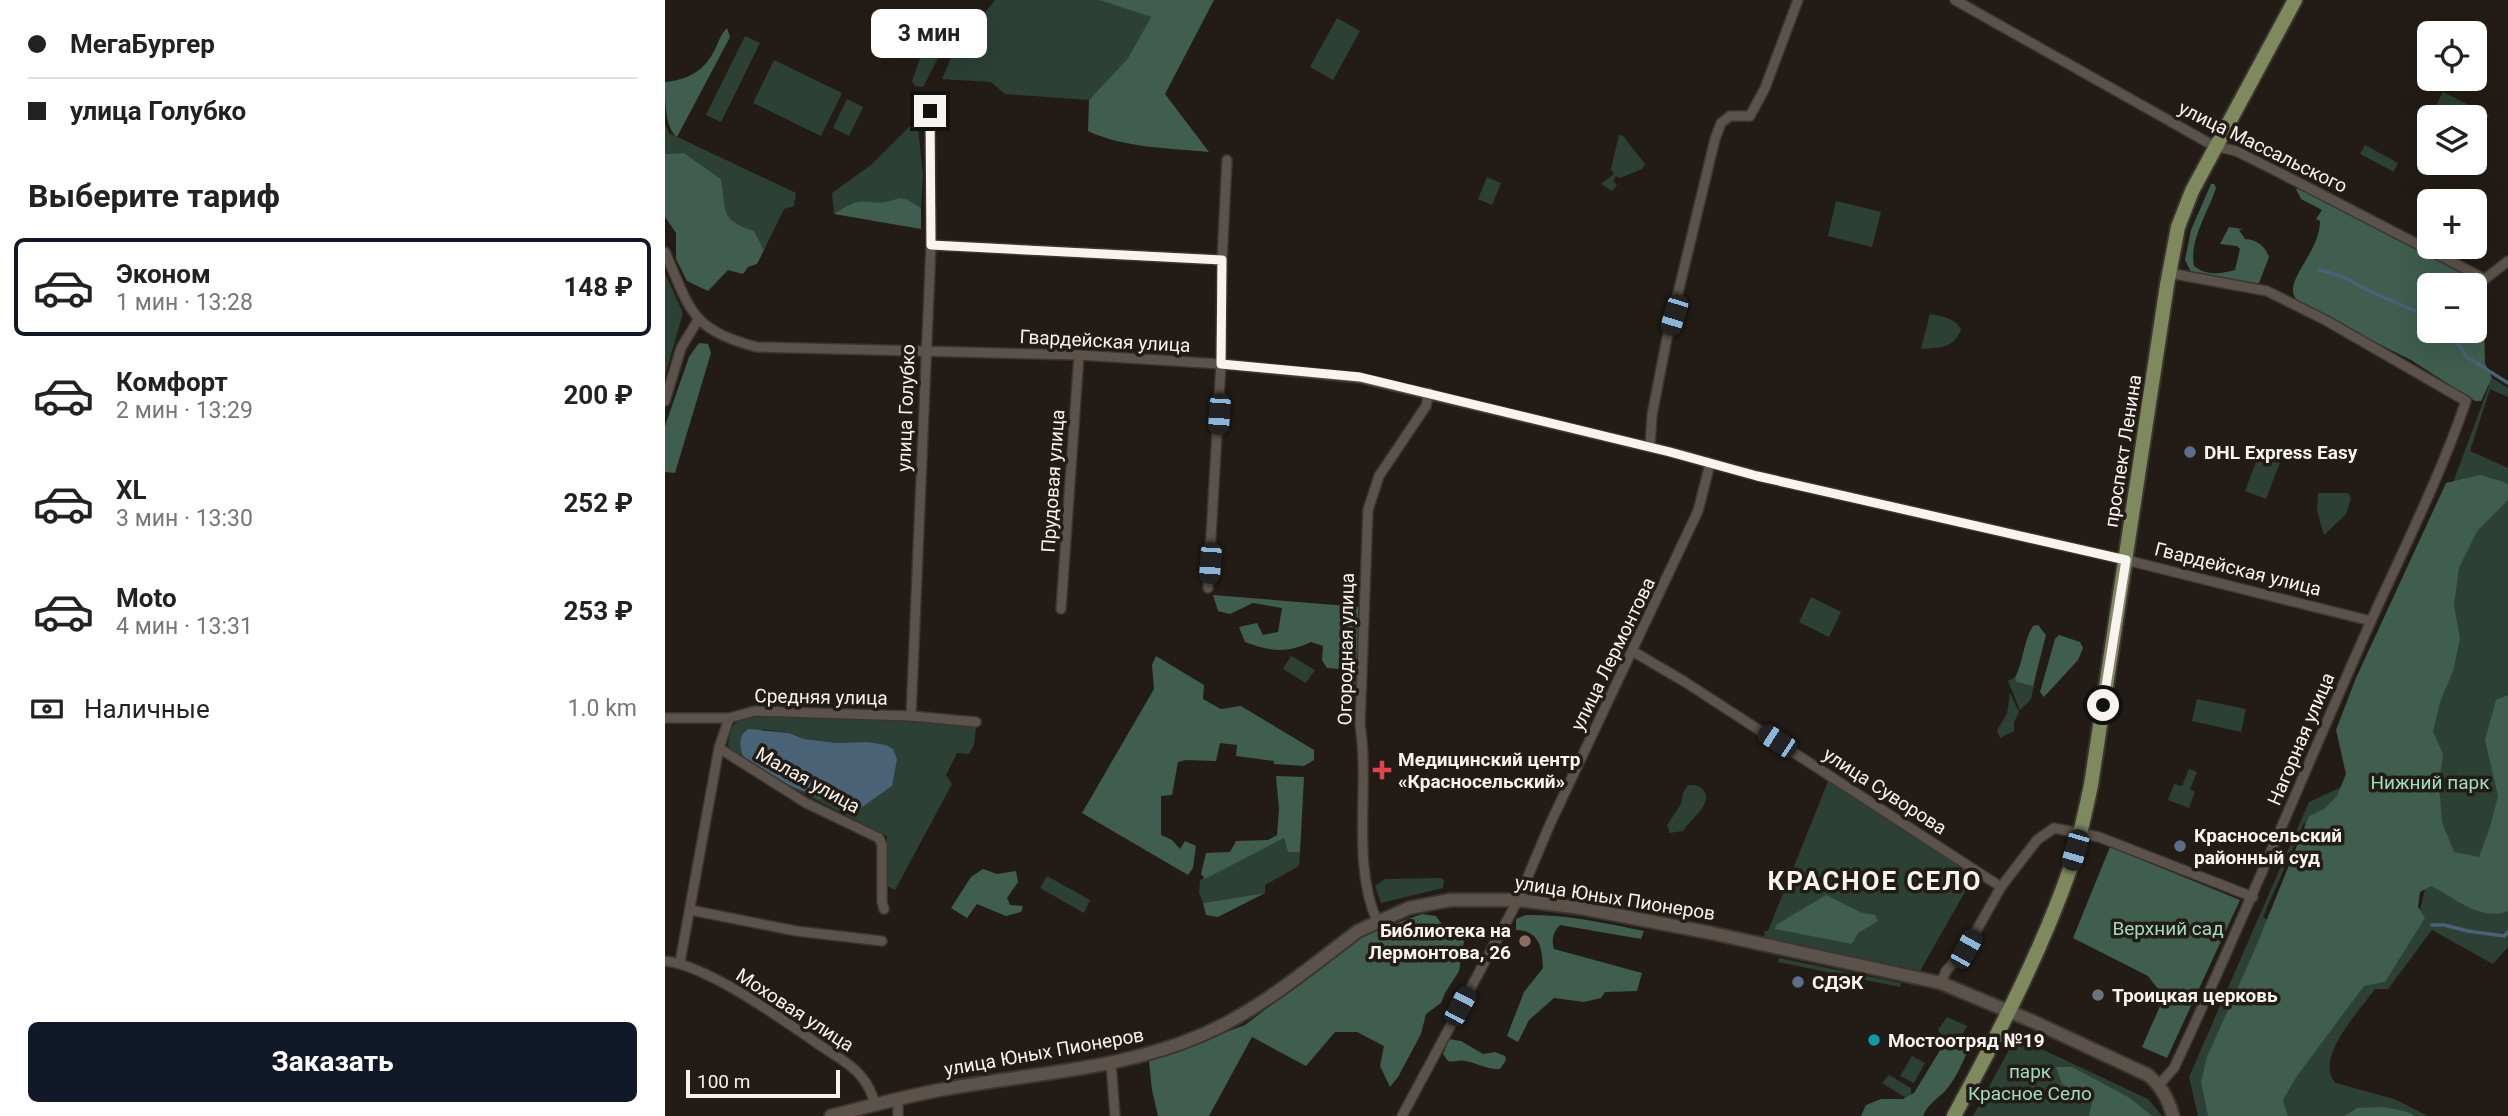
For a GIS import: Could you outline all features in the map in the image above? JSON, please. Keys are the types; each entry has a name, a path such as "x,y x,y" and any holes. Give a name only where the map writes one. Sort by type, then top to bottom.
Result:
{"main road":[{"name":"проспект Ленина","path":"1954,1116 2010,1011 2070,869 2081,832 2091,785 2169,273 2184,209 2214,146 2295,0"},
{"name":"улица Юных Пионеров","path":"831,1116 946,1088 1111,1063 1170,1047 1228,1023 1377,920 1425,903 1490,898 1581,908 1941,983 2124,1063 2159,1084"},
{"path":"2159,1084 2169,1101 2173,1116"}],"street":[{"path":"1650,447 1652,415 1666,343 1715,139 1721,123 1730,116 1750,116 1765,88 1798,0"},
{"name":"улица Массальского","path":"1955,0 2214,146 2236,151 2269,167 2485,279 2508,261"},
{"name":"улица Голубко","path":"911,716 931,245 930,101"},
{"path":"1208,588 1221,364 1227,160"},
{"path":"931,245 1222,260"},
{"path":"665,252 698,320 681,348 665,401"},
{"name":"Нагорная улица","path":"2159,1084 2174,1068 2253,897 2371,621 2448,454 2466,401 2327,321 2267,290 2169,273"},
{"name":"Гвардейская улица","path":"698,320 717,335 757,348 1079,355 1221,364 1360,377 1710,464 2126,560 2371,621"},
{"name":"Прудовая улица","path":"1061,609 1079,355"},
{"name":"Огородная улица","path":"1377,920 1365,878 1364,752 1360,725 1368,510 1379,476 1426,406 1429,393"},
{"name":"улица Лермонтова","path":"1402,1116 1518,900 1551,824 1699,511 1710,464"},
{"name":"улица Суворова","path":"1634,652 2001,887"},
{"name":"Средняя улица","path":"665,718 729,718 755,711 911,716 976,722"},
{"path":"665,961 680,962 719,748 729,718"},
{"name":"Малая улица","path":"719,748 806,803 879,838 884,909"},
{"path":"1941,983 1946,971 1966,949 2001,887 2037,840 2054,828 2099,837 2253,897"},
{"path":"690,910 796,932 882,942"},
{"name":"Моховая улица","path":"680,962 785,1021 853,1068 871,1091 875,1104"},
{"path":"1111,1063 1115,1116"},
{"path":"898,1099 898,1116"}],"green space":[{"path":"995,0 1099,0 1151,17 1128,58 1089,100 1005,94 991,82 942,79 953,53"},
{"path":"1099,0 1214,0 1165,94 1209,152 1132,144 1088,131 1089,100 1128,58 1151,17"},
{"path":"1337,18 1360,31 1333,80 1310,67"},
{"path":"929,21 939,24 946,34 939,56 923,87 915,86 912,81 920,58 911,44 913,36"},
{"path":"727,28 730,37 677,137 668,121 665,82 687,77 699,70 709,60"},
{"path":"745,36 760,43 721,122 706,115"},
{"path":"774,60 842,93 821,136 753,103"},
{"path":"2443,92 2469,105 2436,105"},
{"path":"847,99 863,107 849,136 833,128"},
{"path":"917,119 923,175 921,208 906,199 898,198 888,202 848,205 834,214 832,193 871,165"},
{"path":"665,125 669,133 796,193 794,206 784,209 764,250 754,231 729,218 724,207 721,179 684,153 665,154"},
{"path":"1619,135 1623,136 1645,164 1642,169 1620,178 1616,176 1613,181 1617,185 1612,191 1601,184 1614,174 1611,169"},
{"path":"2365,145 2398,163 2394,172 2360,154"},
{"path":"684,153 721,179 729,218 754,231 764,250 757,264 748,267 743,274 728,270 708,291 687,281 676,259 676,233 665,217 665,154"},
{"path":"1487,177 1501,183 1492,205 1478,199"},
{"path":"2211,184 2216,188 2194,246 2194,266 2214,273 2235,270 2240,249 2237,246 2220,244 2229,227 2243,229 2239,230 2245,239 2260,244 2269,257 2259,283 2254,285 2201,276 2191,272 2185,260 2191,230"},
{"path":"2300,188 2417,249 2417,259 2437,259 2464,273 2417,273 2417,343 2484,343 2485,363 2492,378 2481,401 2475,401 2411,360 2299,303 2293,293 2294,284 2316,241 2320,221 2316,219 2322,210 2301,199 2296,189"},
{"path":"898,198 906,199 921,208 921,229 834,214 855,203 882,203"},
{"path":"1836,201 1881,212 1872,247 1828,236"},
{"path":"665,273 683,313 665,376"},
{"path":"1930,314 1952,320 1961,330 1949,344 1921,349"},
{"path":"699,343 708,344 711,353 675,473 665,472 665,426 689,357"},
{"name":"Нижний парк","path":"2492,378 2508,388 2508,397 2490,389 2470,451 2508,468 2508,947 2493,964 2432,930 2388,989 2375,989 2350,1021 2334,1048 2330,1073 2336,1083 2394,1099 2428,1116 2198,1116 2189,1077 2309,802 2346,785","holes":["2304,823 2369,844 2428,876 2421,906 2383,983 2337,963 2263,917"]},
{"path":"2259,454 2280,462 2266,499 2245,491"},
{"name":"Нижний парк","path":"2480,475 2508,485 2508,500 2477,531 2459,568 2454,605 2460,639 2453,671 2440,702 2433,732 2443,754 2439,785 2442,822 2454,852 2479,857 2498,796 2485,740 2496,700 2508,695 2508,911 2498,914 2478,911 2431,886 2420,892 2418,907 2425,918 2385,982 2364,986 2297,1076 2283,1100 2288,1116 2208,1116 2201,1082 2207,1057 2255,949 2309,816 2324,809 2337,796 2346,774 2336,730 2356,678 2446,483"},
{"path":"2318,493 2348,493 2351,498 2346,514 2324,535 2317,511"},
{"path":"1213,595 1359,607 1355,688 1346,686 1339,669 1327,668 1322,660 1323,646 1311,642 1278,650 1245,642 1239,627 1257,623 1263,635 1278,632 1282,608 1253,603 1230,614 1218,611"},
{"path":"1811,597 1841,612 1829,637 1799,622"},
{"path":"2038,625 2046,635 2033,686 2017,682 2015,678 2030,632 2033,626"},
{"path":"2059,635 2080,642 2083,648 2078,660 2044,697 2040,692 2055,639"},
{"path":"1156,656 1204,685 1203,699 1221,709 1241,706 1314,750 1314,760 1304,766 1274,764 1274,761 1236,756 1237,745 1220,743 1216,761 1178,762 1172,795 1161,796 1161,835 1172,840 1180,849 1185,841 1196,846 1193,868 1188,875 1082,813 1154,689 1152,665"},
{"path":"1291,656 1315,670 1306,683 1283,669"},
{"path":"2021,674 2036,675 2031,699 2020,710 2008,681"},
{"path":"2010,693 2019,712 2014,722 2014,731 2000,738 1997,730 2007,714"},
{"path":"2197,699 2246,709 2241,732 2192,721"},
{"path":"747,718 917,720 970,724 976,727 974,745 969,754 957,753 946,775 952,784 895,890 885,885 887,836 750,766 728,746 734,725","holes":["762,729 789,733 804,739 837,743 892,786 854,813 760,770"]},
{"path":"2189,769 2197,772 2190,789 2195,792 2189,808 2168,800 2174,784 2182,786"},
{"path":"1276,776 1304,777 1300,852 1288,852 1284,838 1205,879 1201,874 1206,853 1230,852 1236,841 1268,840 1277,835 1279,809"},
{"path":"1829,779 1974,876 1920,971 1765,939 1764,931 1768,931"},
{"path":"1688,785 1697,786 1704,791 1705,802 1683,831 1670,833 1667,825 1681,804"},
{"path":"1284,838 1288,852 1300,852 1299,866 1265,885 1265,893 1203,903 1199,893 1200,880"},
{"name":"Верхний сад","path":"2110,847 2240,900 2167,1058 2142,1047 2164,997 2148,976 2073,938"},
{"path":"983,869 997,874 1016,871 1018,882 1007,898 1010,905 1023,906 1021,912 1006,916 977,904 967,918 951,908 971,877"},
{"path":"1047,876 1090,900 1084,913 1040,888"},
{"path":"1385,879 1444,880 1443,888 1381,903 1375,886"},
{"path":"1265,893 1218,917 1206,915 1203,903"},
{"path":"1826,895 1862,913 1875,915 1878,921 1858,933 1852,944 1775,929 1776,925"},
{"path":"1422,914 1436,916 1448,933 1464,941 1459,971 1441,1003 1426,1014 1421,1034 1390,1087 1380,1066 1384,1046 1357,1032 1335,1032 1306,1066 1252,1037 1209,1116 1158,1116 1149,1061 1245,1025 1364,935"},
{"path":"1526,915 1571,918 1644,931 1641,939 1560,925 1553,939 1554,949 1642,973 1637,991 1605,992 1601,998 1584,1002 1554,998 1529,1020 1518,1042 1507,1036 1524,992 1543,968 1542,954 1535,937 1516,930 1516,919"},
{"path":"1779,958 1901,983 1900,987 1778,962"},
{"path":"1947,1017 1967,1026 1954,1051 1938,1030"},
{"path":"1959,1036 1972,1040 1964,1060 1949,1086 1923,1116 1861,1116 1866,1105 1881,1099 1903,1099 1914,1093 1939,1052 1942,1041"},
{"name":"парк Красное Село","path":"2016,1037 2148,1099 2162,1116 1973,1116"},
{"path":"1449,1039 1461,1041 1483,1054 1495,1052 1505,1056 1506,1060 1500,1069 1463,1061 1448,1061 1443,1054"},
{"path":"1912,1056 1925,1063 1914,1083 1900,1076"},
{"path":"2056,1067 2072,1067 2130,1098 2152,1116 2089,1116 2092,1102 2062,1084"},
{"path":"1889,1075 1911,1088 1911,1101 1882,1083"},
{"path":"2384,1107 2408,1112 2414,1116 2345,1116 2357,1108"}],"water":[{"path":"749,729 789,733 804,739 837,743 868,742 886,745 893,749 897,759 892,786 854,813 789,785 746,762 741,749 741,739"}],"waterway":[{"path":"2320,270 2344,277 2417,312"},
{"path":"2457,343 2467,357 2508,383"},
{"path":"2432,925 2504,936 2508,932"}],"place":[{"name":"DHL Express Easy","path":"2190,452"},
{"name":"Медицинский центр «Красносельский»","path":"1382,770"},
{"name":"Красносельский районный суд","path":"2180,846"},
{"name":"Библиотека на Лермонтова, 26","path":"1525,941"},
{"name":"СДЭК","path":"1798,982"},
{"name":"Троицкая церковь","path":"2098,995"},
{"name":"Мостоотряд №19","path":"1874,1040"}],"district":[{"name":"КРАСНОЕ СЕЛО","path":"1875,881"}],"route":[{"path":"930,111 931,245 1222,260 1221,364 1360,377 1670,452 1757,476 2126,560 2103,705"}]}
